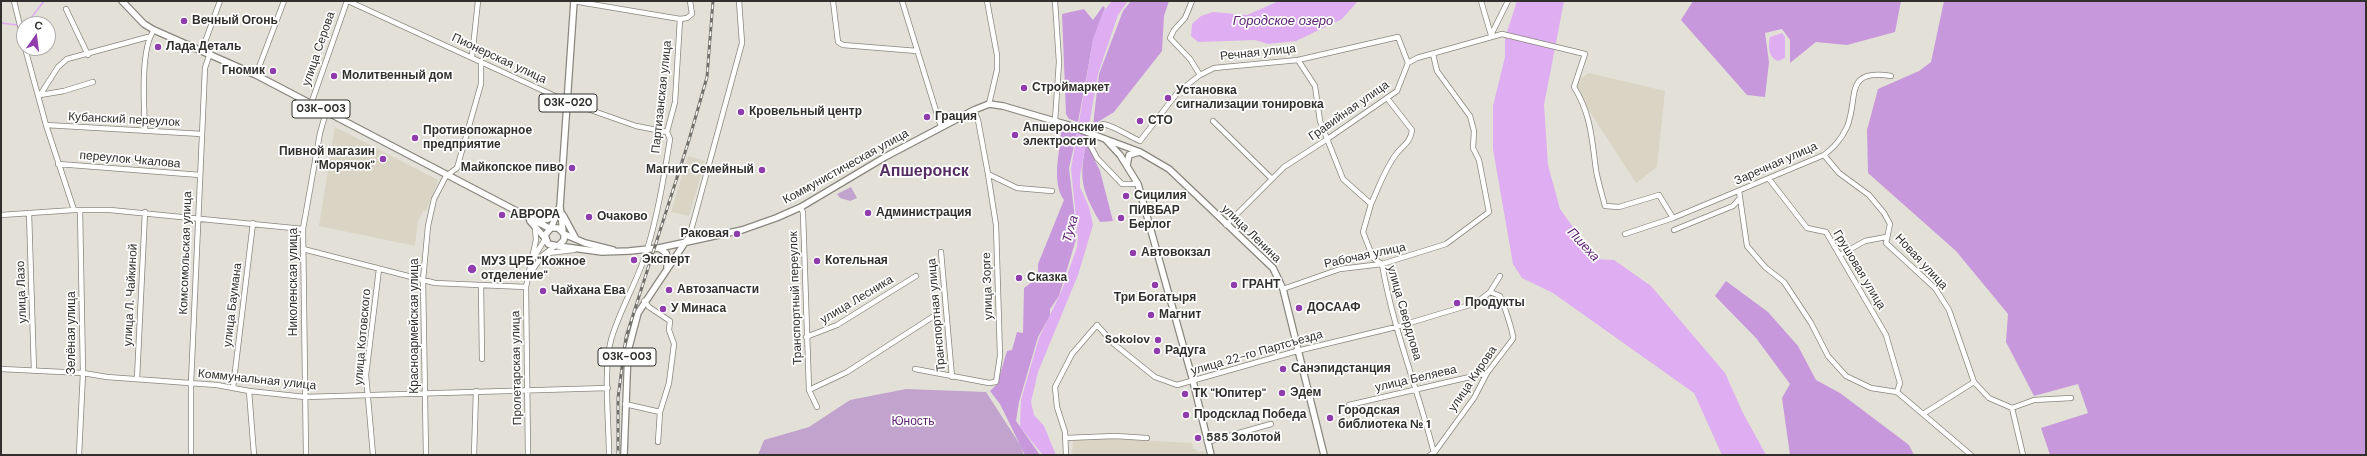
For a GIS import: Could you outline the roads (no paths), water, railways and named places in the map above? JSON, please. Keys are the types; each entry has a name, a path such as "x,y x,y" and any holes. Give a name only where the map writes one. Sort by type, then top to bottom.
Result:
{"main road":[{"name":"03К-003","path":"122,1 144,24 154,30 210,53 256,75 523,217 550,228 558,228 563,233"},
{"name":"03К-020","path":"560,206 574,1"},
{"name":"Коммунистическая улица","path":"556,246 576,249 629,251 659,248 742,230 801,207 885,157 974,110 989,104"},
{"path":"989,104 1055,121"},
{"name":"улица Ленина","path":"1055,121 1140,152 1169,169 1226,225 1273,268 1283,288 1297,351 1324,455"},
{"path":"1105,139 1127,165 1138,184 1193,382 1211,455"},
{"path":"1127,165 1129,155 1140,152"},
{"path":"534,222 548,219 554,215 560,206"},
{"path":"545,238 560,206"},
{"path":"556,246 564,240 560,206"},
{"path":"560,206 564,220 576,239"},
{"name":"03К-003","path":"534,222 548,244 556,246"},
{"name":"Коммунистическая улица","path":"563,233 604,248 629,251"},
{"path":"666,269 686,241"},
{"path":"659,248 666,253 668,259 666,269"},
{"name":"03К-003","path":"624,455 628,351 638,313 644,301 666,269"}],"street":[{"path":"14,1 18,16"},
{"path":"202,50 220,1"},
{"path":"256,75 284,1"},
{"name":"Пионерская улица","path":"348,1 568,102 636,126 667,132"},
{"name":"улица Серова","path":"311,104 348,1"},
{"path":"472,57 478,1"},
{"path":"574,1 680,19 687,18 692,14 690,1"},
{"path":"686,241 690,234 742,44 739,1"},
{"path":"833,1 838,42 843,45 917,51"},
{"path":"902,1 941,127"},
{"path":"987,1 997,55 997,70 989,104"},
{"path":"1055,1 1059,62 1055,121"},
{"path":"1192,1 1185,18 1174,30 1170,38 1190,59 1200,75"},
{"path":"1481,1 1491,35"},
{"path":"1491,35 1508,1"},
{"path":"66,9 88,54"},
{"name":"Партизанская улица","path":"609,455 608,388 611,340 624,303 633,288 648,249 662,189 670,139 667,132 675,102 680,19"},
{"path":"40,95 58,67 67,59 148,37 154,30"},
{"path":"1408,63 1491,35 1502,34 1584,54 1574,87 1584,103 1595,150 1596,170 1605,206 1619,207 1659,195 1673,218"},
{"path":"145,130 144,90 148,37"},
{"name":"Речная улица","path":"1138,184 1122,184 1097,158 1090,145 1094,130 1103,124 1118,128 1123,134 1140,141 1178,92 1200,75 1214,68 1298,60 1398,37 1408,63"},
{"name":"Комсомольская улица","path":"191,455 191,383 198,217 206,68 210,53"},
{"name":"Рабочая улица","path":"1283,288 1340,269 1382,264 1446,244 1489,212 1479,160 1473,148 1474,131 1470,116 1437,71 1433,54"},
{"path":"28,56 40,95 46,125 74,210"},
{"path":"1298,60 1315,86 1320,121 1326,140 1343,179 1371,204"},
{"name":"Красноармейская улица","path":"426,455 423,280 428,226 434,199 446,176 457,168 481,84 481,61"},
{"name":"Гравийная улица","path":"1226,225 1271,178 1284,167 1397,91 1408,63"},
{"name":"Заречная улица","path":"1625,234 1673,218 1824,155 1839,142 1847,127 1853,93 1857,82 1866,76 1877,73 1891,76"},
{"path":"40,95 64,91 93,82"},
{"name":"улица Свердлова","path":"1386,98 1412,130 1412,138 1397,153 1385,172 1371,204 1363,232 1373,258 1382,264 1396,327 1415,389 1423,408 1432,454"},
{"name":"улица Зорге","path":"915,369 989,383 996,382 1000,356 996,240 988,174 978,120 974,110"},
{"name":"Николенская улица","path":"306,455 303,228 320,133 326,112"},
{"path":"1213,121 1271,178"},
{"name":"Кубанский переулок","path":"46,125 202,134"},
{"name":"Новая улица","path":"1824,155 1839,173 1869,195 1890,224 1890,230 1886,237 1886,243 1935,288 1949,310 1974,382 1988,398 2012,408"},
{"name":"переулок Чкалова","path":"58,164 200,175"},
{"path":"988,174 1016,188 1052,191"},
{"name":"Грушовая улица","path":"1769,179 1807,228 1826,232 1840,255 1886,335 1900,384 1897,392"},
{"path":"1739,191 1747,246 1765,267 1784,282 1811,323 1828,356 1846,376 1870,388 1897,392 1971,455"},
{"path":"1674,230 1733,206 1740,198"},
{"name":"Транспортный переулок","path":"801,207 803,213 806,338 809,390"},
{"path":"1,215 74,210 145,212 303,228"},
{"name":"Зелёная улица","path":"79,455 83,373 80,210"},
{"name":"улица Л. Чайкиной","path":"137,379 145,212"},
{"name":"улица Лазо","path":"29,213 34,371"},
{"path":"531,262 536,240 534,222"},
{"name":"улица Баумана","path":"233,388 253,224"},
{"path":"1840,255 1865,241 1886,237"},
{"name":"Пролетарская улица","path":"528,455 526,287 531,262 545,238"},
{"name":"Пролетарская улица","path":"527,281 532,269 543,255 556,246"},
{"path":"303,249 423,280 481,286 526,287"},
{"path":"543,255 551,252 576,249"},
{"name":"Транспортная улица","path":"941,252 952,377"},
{"name":"улица Котовского","path":"373,455 366,375 379,269"},
{"name":"улица Лесника","path":"806,338 837,325 916,276"},
{"name":"улица 22-го Партсъезда","path":"1065,438 1065,432 1057,407 1055,387 1072,354 1097,325 1114,344 1155,377 1177,385 1193,382 1297,351 1396,327 1476,303 1490,292 1500,276"},
{"path":"481,286 482,359"},
{"name":"улица Кирова","path":"1432,454 1474,398 1487,373 1514,335 1500,296 1490,292"},
{"path":"644,301 649,307 670,321 669,330 674,344 668,383 660,412 658,442"},
{"name":"Транспортная улица","path":"809,390 847,372 934,316"},
{"name":"Коммунальная улица","path":"1,369 83,373 107,377 191,383 305,397 608,388"},
{"name":"улица Беляева","path":"1349,405 1487,373"},
{"path":"1923,414 1974,382"},
{"path":"809,390 817,407"},
{"path":"249,391 254,455"},
{"path":"474,455 476,391"},
{"path":"2023,455 2012,408 2034,400 2071,398"},
{"path":"625,404 660,412"},
{"path":"1207,442 1271,424"},
{"path":"1066,455 1065,438 1115,436 1147,438"}],"water":[{"path":"1112,1 1128,1 1118,15 1098,74 1080,177 1080,187 1089,207 1093,225 1078,275 1038,372 1031,402 1034,415 1044,426 1056,455 1043,455 1020,427 1021,400 1039,338 1062,290 1077,247 1078,237 1071,169 1093,39 1103,12"},
{"name":"Городское озеро","path":"1279,1 1358,1 1342,19 1296,41 1268,44 1255,40 1198,42 1191,36 1192,24 1201,16 1213,12 1247,15"},
{"name":"Пшеха","path":"1517,1 1564,1 1544,105 1548,165 1560,209 1596,259 1614,260 1651,286 1725,373 1743,413 1766,455 1722,455 1694,393 1553,293 1522,278 1513,264 1493,149 1493,106 1505,57 1505,38"},
{"path":"1782,33 1785,37 1785,58 1778,61 1772,57 1769,47 1769,40 1770,37"}],"waterway":[{"path":"33,16 44,1"},
{"path":"1,23 16,25"}],"railway":[{"path":"618,455 618,398 626,337 689,140 707,77 713,1"}],"place":[{"name":"Вечный Огонь","path":"184,21"},
{"name":"Лада Деталь","path":"158,47"},
{"name":"Гномик","path":"273,71"},
{"name":"Молитвенный дом","path":"334,76"},
{"name":"Строймаркет","path":"1024,88"},
{"name":"Установка сигнализации тонировка","path":"1168,98"},
{"name":"Кровельный центр","path":"741,112"},
{"name":"Грация","path":"927,117"},
{"name":"СТО","path":"1140,121"},
{"name":"Апшеронские электросети","path":"1015,135"},
{"name":"Противопожарное предприятие","path":"415,138"},
{"name":"Пивной магазин \"Морячок\"","path":"383,159"},
{"name":"Майкопское пиво","path":"572,168"},
{"name":"Магнит Семейный","path":"762,170"},
{"name":"Сицилия","path":"1126,196"},
{"name":"Администрация","path":"868,213"},
{"name":"АВРОРА","path":"502,215"},
{"name":"Очаково","path":"589,217"},
{"name":"ПИВБАР Берлог","path":"1121,218"},
{"name":"Раковая","path":"737,234"},
{"name":"Автовокзал","path":"1133,253"},
{"name":"Эксперт","path":"634,260"},
{"name":"Котельная","path":"817,261"},
{"name":"МУЗ ЦРБ \"Кожное отделение\"","path":"472,269"},
{"name":"Сказка","path":"1019,278"},
{"name":"Три Богатыря","path":"1155,285"},
{"name":"ГРАНТ","path":"1234,285"},
{"name":"Автозапчасти","path":"669,290"},
{"name":"Чайхана Ева","path":"543,291"},
{"name":"Продукты","path":"1457,303"},
{"name":"ДОСААФ","path":"1299,308"},
{"name":"У Минаса","path":"663,309"},
{"name":"Магнит","path":"1151,315"},
{"name":"Sokolov","path":"1158,340"},
{"name":"Радуга","path":"1157,351"},
{"name":"Санэпидстанция","path":"1283,369"},
{"name":"Эдем","path":"1282,393"},
{"name":"ТК \"Юпитер\"","path":"1185,394"},
{"name":"Продсклад Победа","path":"1186,415"},
{"name":"Городская библиотека № 1","path":"1330,418"},
{"name":"585 Золотой","path":"1198,438"}],"district":[{"name":"Апшеронск","path":"924,172"}],"water label":[{"name":"Туха","path":"1071,229"}],"park label":[{"name":"Юность","path":"913,422"}]}
